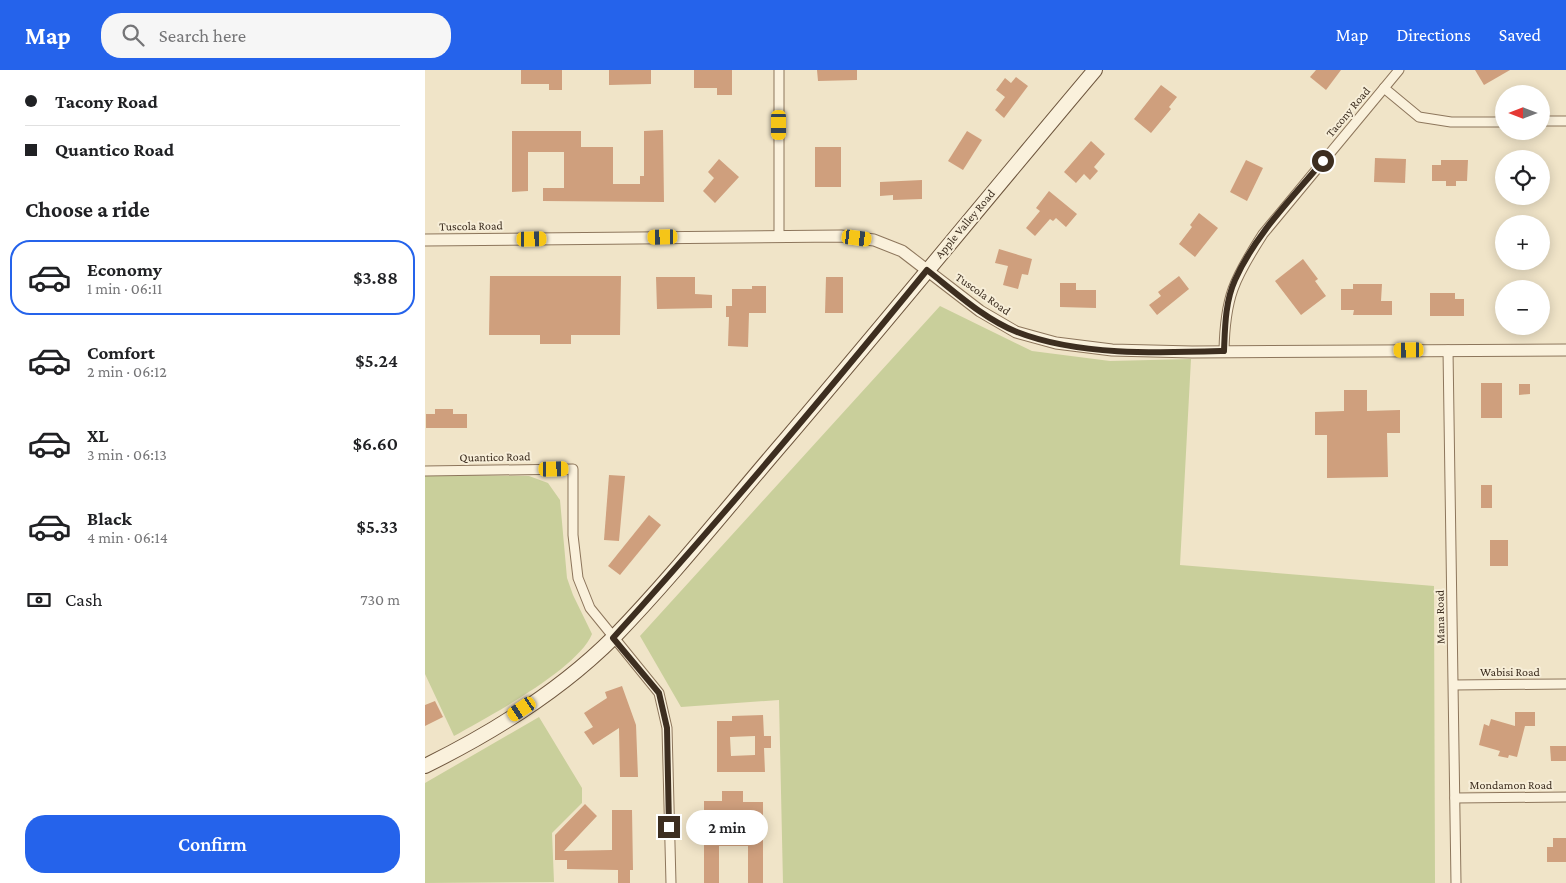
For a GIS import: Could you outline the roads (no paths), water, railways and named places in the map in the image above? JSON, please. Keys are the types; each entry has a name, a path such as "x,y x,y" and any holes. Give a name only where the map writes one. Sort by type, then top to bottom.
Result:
{"main road":[{"name":"Apple Valley Road","path":"425,766 454,752 524,708 564,680 613,638 676,568 834,383 1095,70"}],"street":[{"path":"779,70 779,236"},
{"name":"Tacony Road","path":"1224,351 1229,299 1234,280 1248,257 1263,234 1399,70"},
{"path":"1384,88 1419,117 1451,122 1495,122"},
{"path":"1550,121 1566,121"},
{"name":"Tuscola Road","path":"425,240 841,236 874,240 902,251 980,311 1016,332 1056,344 1112,350 1566,350"},
{"name":"Mana Road","path":"1448,350 1456,883"},
{"name":"Quantico Road","path":"425,471 573,469 573,535 577,578 589,608 659,693 667,728 671,883"},
{"name":"Wabisi Road","path":"1454,685 1566,684"},
{"name":"Mondamon Road","path":"1455,798 1566,797"}]}
